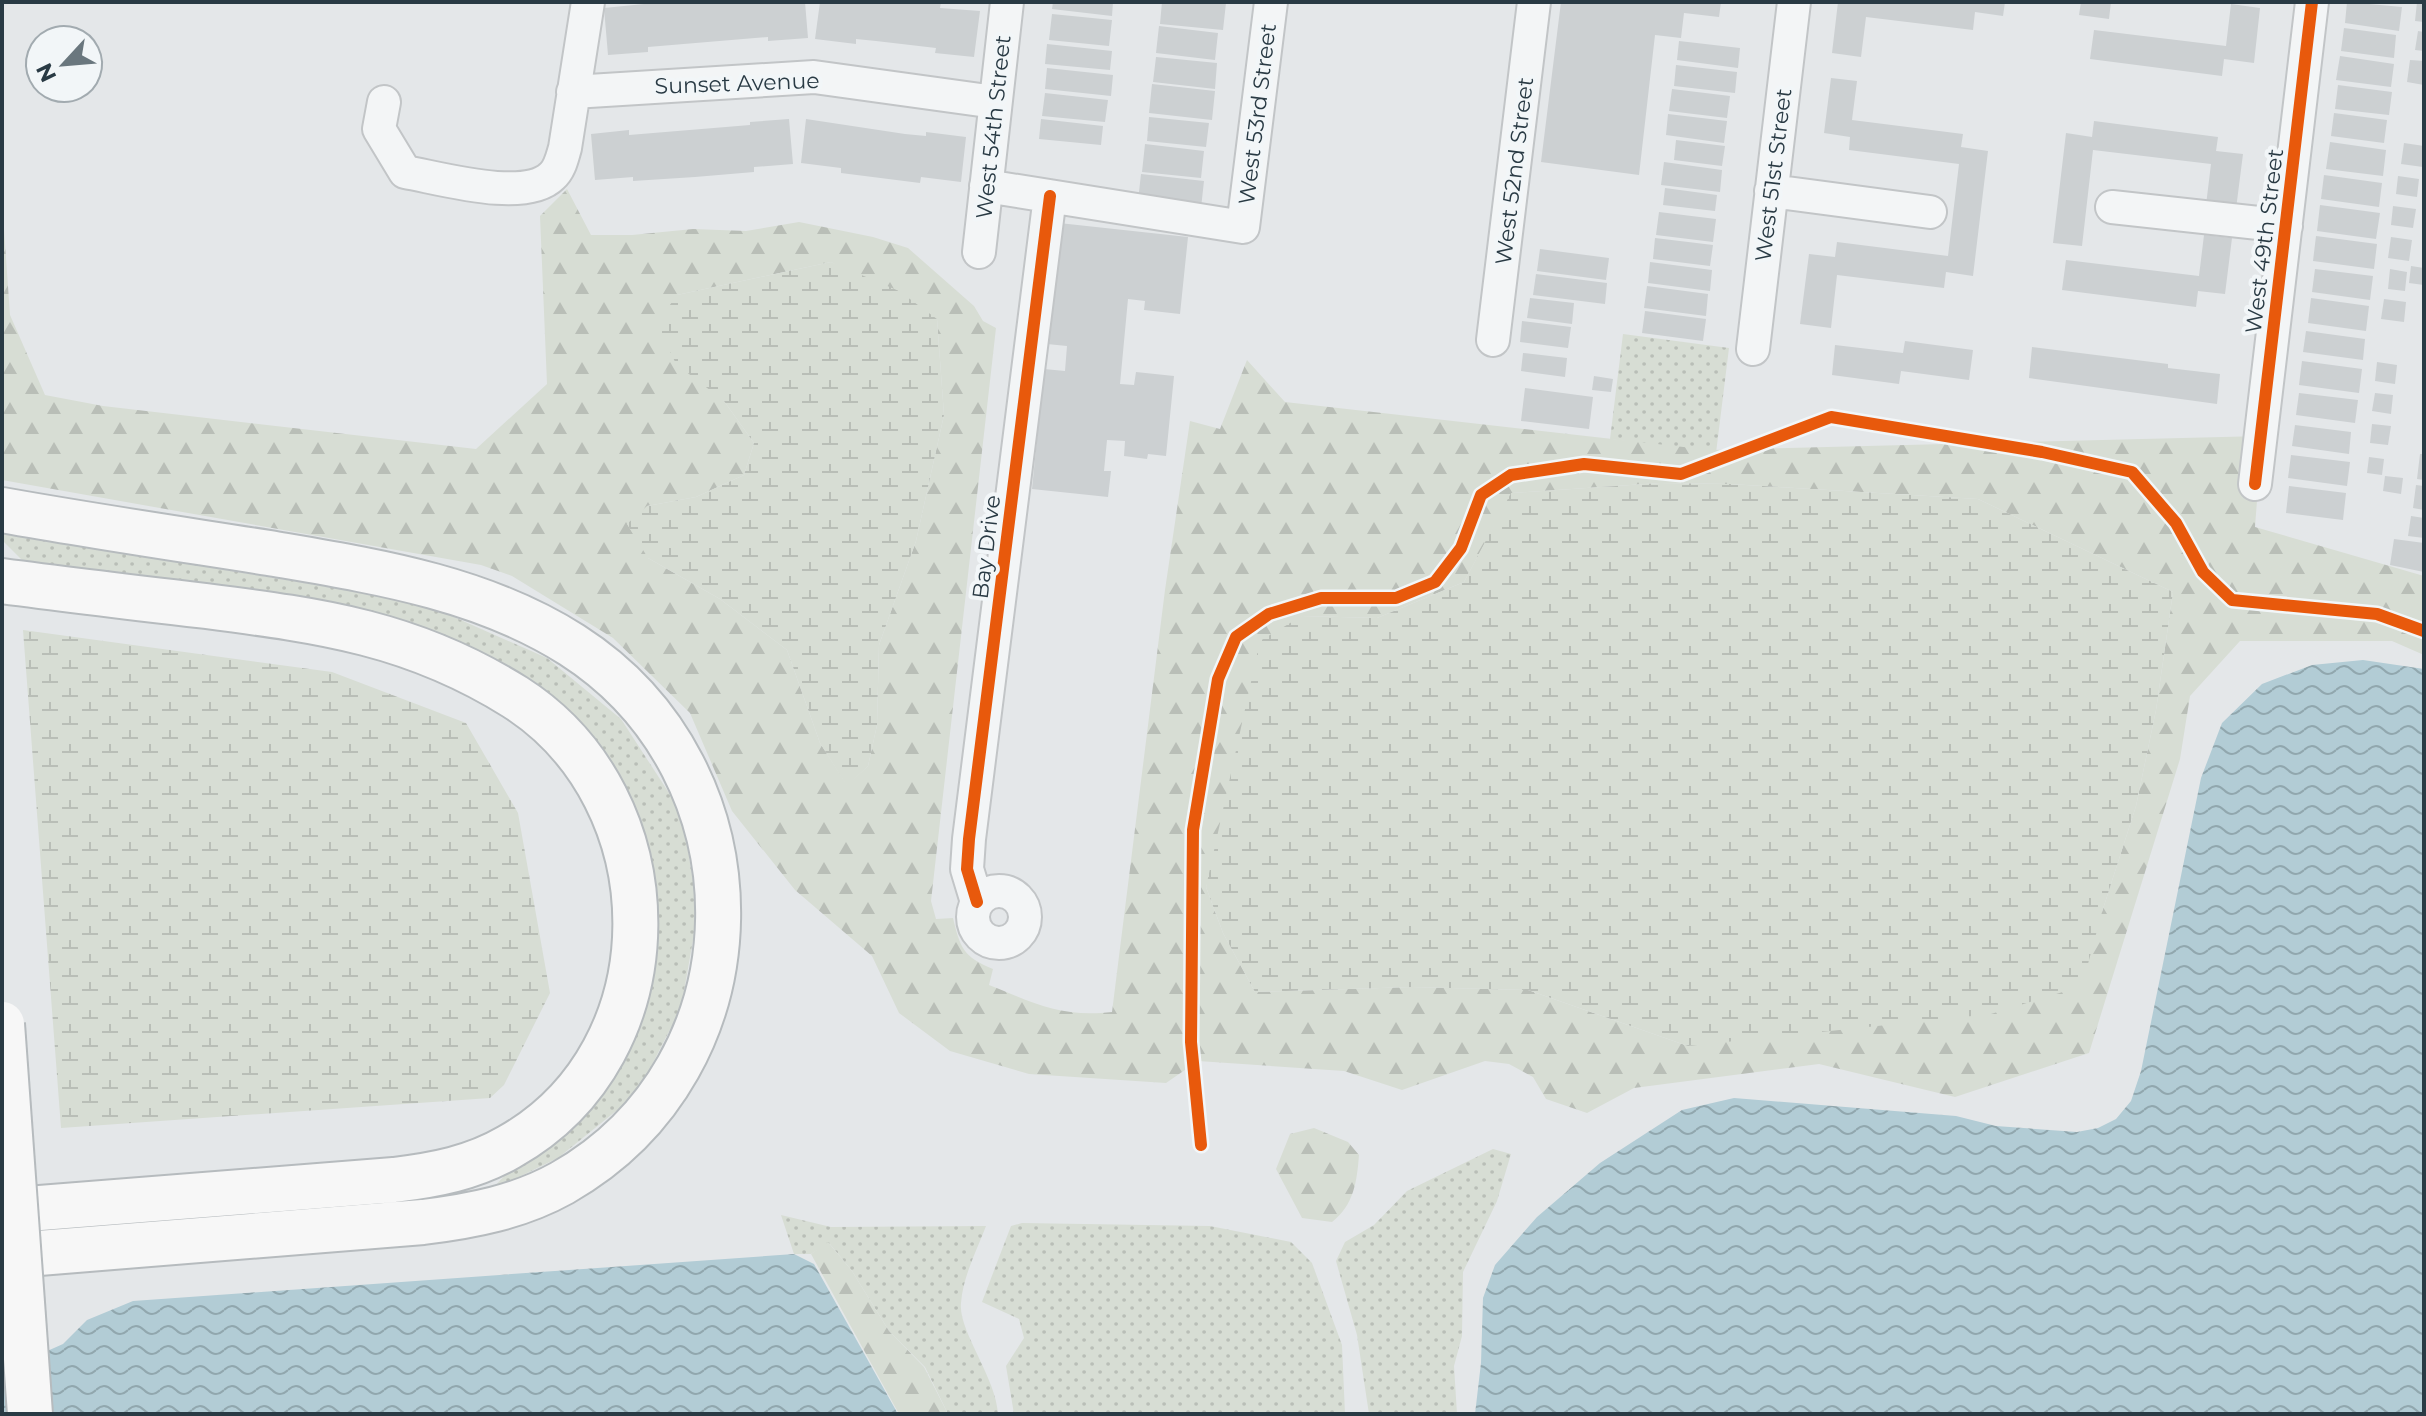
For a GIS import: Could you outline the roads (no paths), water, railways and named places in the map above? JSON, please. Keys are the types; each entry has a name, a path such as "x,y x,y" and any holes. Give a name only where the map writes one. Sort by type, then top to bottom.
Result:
{"highway":[{"path":"2,510 406,578 483,601 555,635 619,682 647,710 676,751 707,824 716,872 719,912 708,995 677,1069 655,1102 628,1133 582,1170 547,1191 501,1208 448,1219 2,1256"},
{"path":"2,581 333,624 411,646 467,670 518,700 543,719 566,740 591,773 612,808 626,846 636,906 635,946 628,987 615,1025 597,1061 572,1094 550,1116 526,1136 492,1156 454,1171 413,1178 2,1211"},
{"path":"2,1024 30,1414"}],"street":[{"path":"384,102 379,129 405,172 511,190 551,178 560,166 588,2"},
{"name":"West 54th Street","path":"979,252 1007,2"},
{"name":"West 53rd Street","path":"1050,196 1243,227 1271,2"},
{"name":"West 52nd Street","path":"1493,340 1534,2"},
{"name":"West 51st Street","path":"1753,349 1794,2"},
{"name":"West 49th Street","path":"2255,484 2312,2"},
{"name":"Sunset Avenue","path":"573,92 814,77 995,102"},
{"path":"986,186 1050,196"},
{"path":"1771,191 1930,212"},
{"name":"Bay Drive","path":"977,902 967,869 969,839 1050,196"},
{"path":"2112,207 2286,226"}],"water":[{"path":"2363,660 2424,669 2424,1414 1475,1414 1481,1363 1483,1298 1495,1265 1537,1217 1600,1163 1682,1110 1734,1098 1956,1116 1996,1126 2077,1132 2098,1128 2116,1119 2131,1101 2141,1071 2201,778 2222,723 2262,684 2312,665"},
{"path":"794,1254 814,1264 898,1414 2,1414 2,1359 36,1356 63,1344 87,1320 133,1301"}]}
